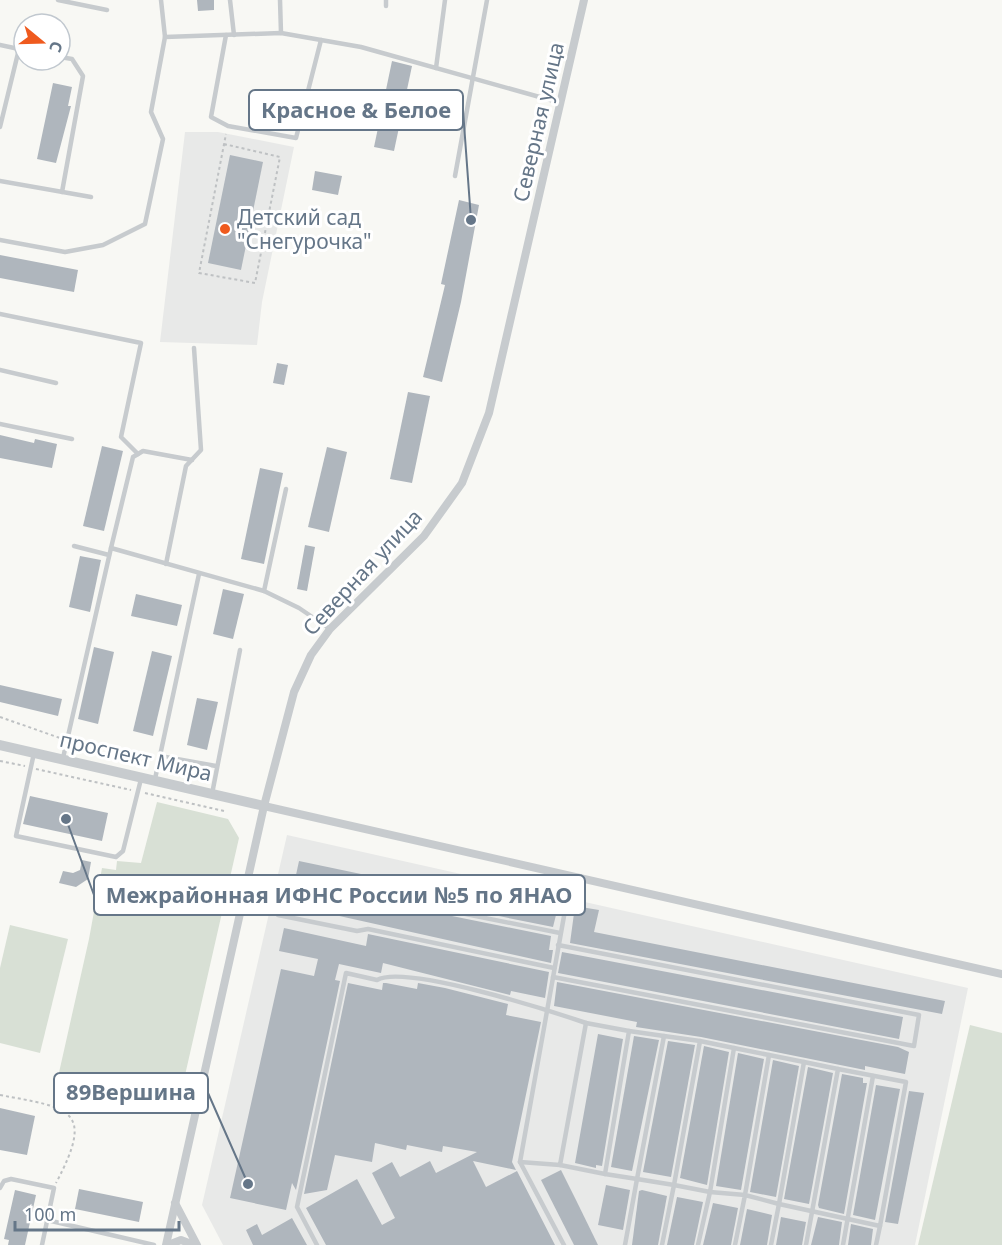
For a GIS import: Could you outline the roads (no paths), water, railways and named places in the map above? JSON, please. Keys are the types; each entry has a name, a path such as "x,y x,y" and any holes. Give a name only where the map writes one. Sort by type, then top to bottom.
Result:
{"street":[{"name":"Северная улица","path":"167,1245 264,806 294,692 311,655 330,629 424,536 462,483 489,413 584,0"},
{"name":"проспект Мира","path":"0,745 264,806"},
{"path":"264,806 1002,974"},
{"path":"175,1203 196,1245"},
{"path":"167,1245 181,1240 196,1245"}],"lane":[{"path":"58,0 106,10"},
{"path":"0,240 65,252 103,245 144,224 163,139 151,112 165,37 162,0"},
{"path":"230,0 234,34"},
{"path":"279,0 281,33"},
{"path":"436,68 445,0"},
{"path":"455,176 472,94 471,78 488,0"},
{"path":"165,37 281,33 361,46 561,103"},
{"path":"226,35 211,117 228,126 296,138 321,40"},
{"path":"62,192 83,76 72,59"},
{"path":"0,127 16,72"},
{"path":"0,181 91,197"},
{"path":"0,314 141,343 121,437 138,454"},
{"path":"166,564 186,466 201,450 194,348"},
{"path":"0,370 56,383"},
{"path":"0,424 72,439"},
{"path":"63,759 133,457 143,451 192,460"},
{"path":"264,591 286,489"},
{"path":"74,546 109,555"},
{"path":"111,548 264,591 299,608 330,629"},
{"path":"155,781 199,574"},
{"path":"213,794 216,766 240,650"},
{"path":"34,753 16,836 116,856 123,851 141,777"},
{"path":"160,756 216,766"},
{"path":"564,1245 520,1162 571,877"},
{"path":"554,968 368,929 357,931 278,915 287,878 560,933"},
{"path":"553,977 914,1046 919,1015 558,945"},
{"path":"317,1245 297,1208 346,973 377,980 386,975 422,978 548,1010 586,1023 700,1041 906,1082 876,1245"},
{"path":"560,1165 586,1023"},
{"path":"605,1174 629,1030"},
{"path":"625,1245 664,1036"},
{"path":"662,1245 700,1041"},
{"path":"698,1245 710,1192 734,1048"},
{"path":"735,1245 769,1055"},
{"path":"771,1245 804,1062"},
{"path":"806,1245 838,1069"},
{"path":"843,1245 873,1076"},
{"path":"520,1162 560,1165 710,1192 745,1195 880,1226"},
{"path":"0,1188 4,1181 11,1179 54,1188 42,1245"},
{"path":"47,1221 154,1245"}],"place":[{"name":"Красное & Белое","path":"471,220"},
{"name":"Детский сад \"Снегурочка\"","path":"225,229"},
{"name":"Межрайонная ИФНС России №5 по ЯНАО","path":"66,819"},
{"name":"89Вершина","path":"248,1184"}]}
